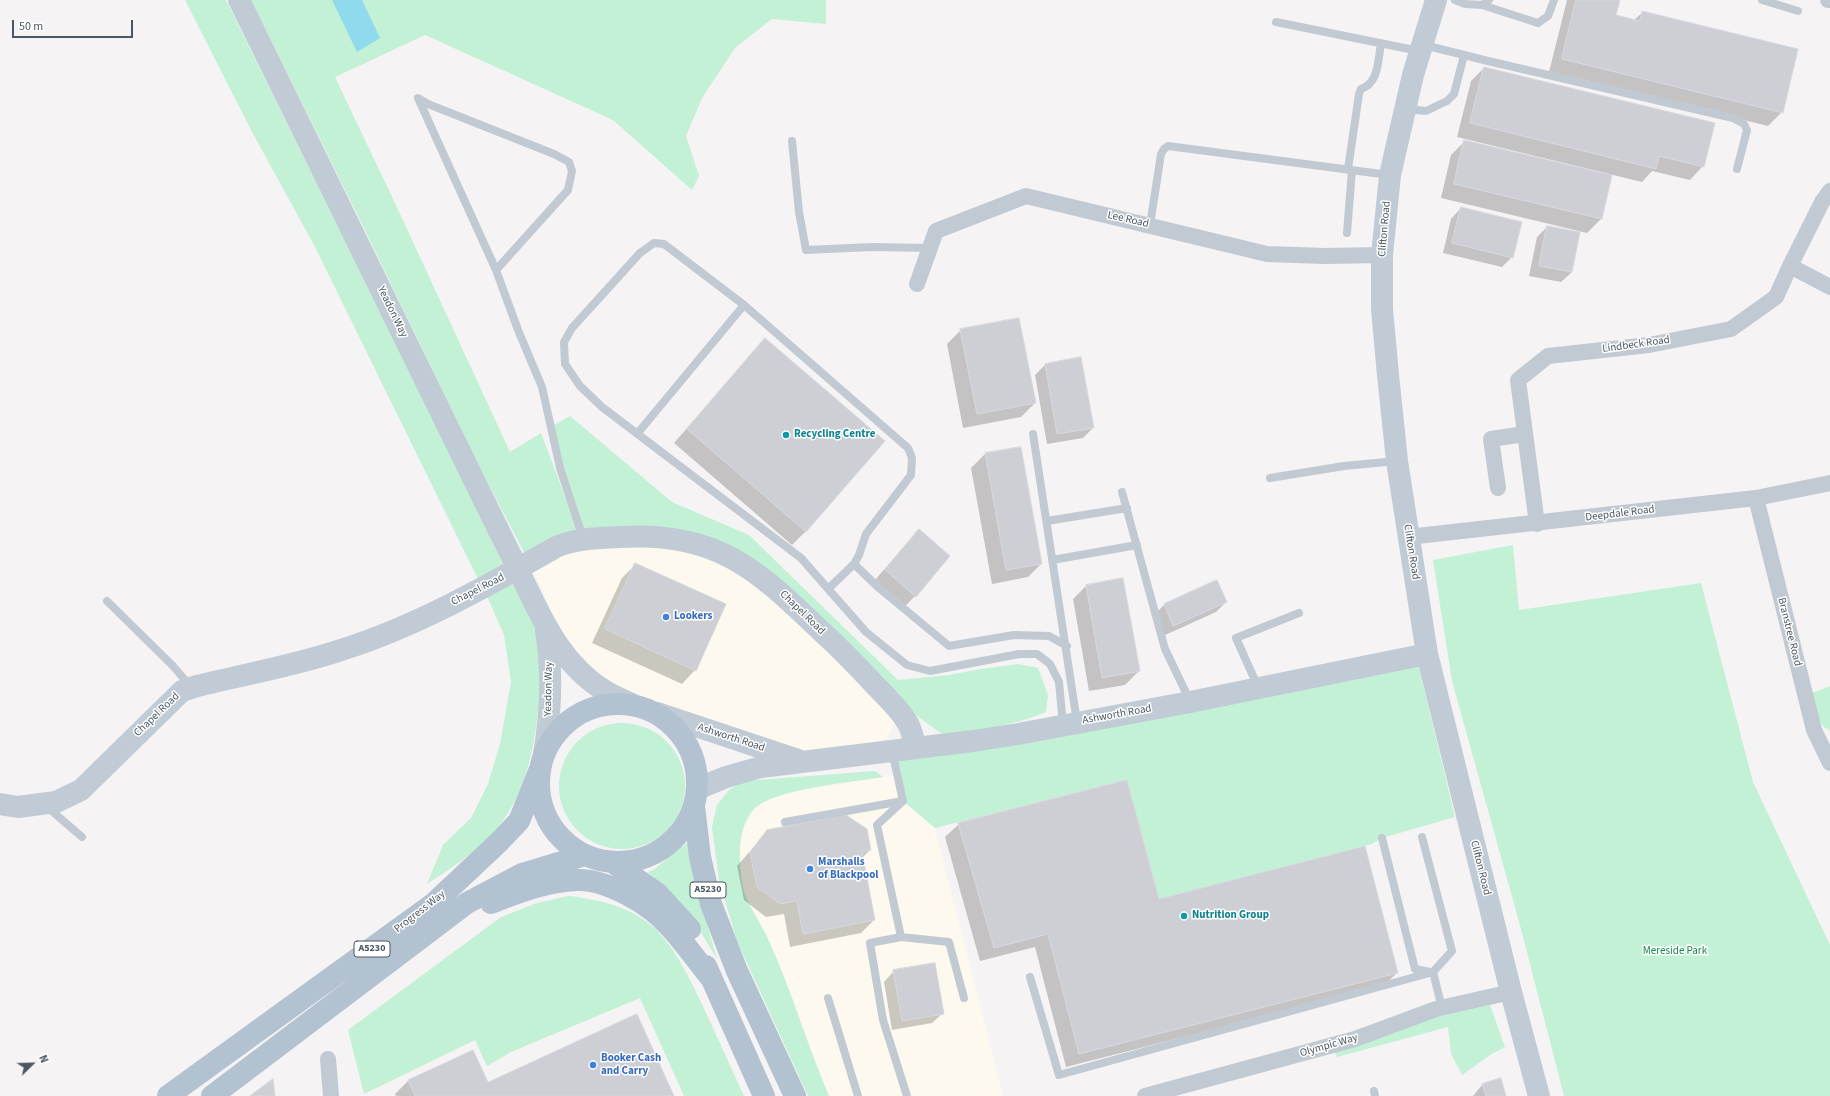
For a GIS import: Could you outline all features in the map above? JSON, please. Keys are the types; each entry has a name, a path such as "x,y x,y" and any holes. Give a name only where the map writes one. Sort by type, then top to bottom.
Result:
{"main road":[{"name":"A5230","path":"696,797 682,830 663,848 638,860 612,862 585,855 554,832 539,795 542,761 558,730 579,713 605,704 632,704 657,713 674,726 687,743 695,762 700,857 712,904 737,971 795,1096"},
{"name":"Progress Way","path":"168,1096 433,904 498,844 519,821 542,761"},
{"name":"Progress Way","path":"212,1096 467,903 522,874 585,855"},
{"name":"A5230","path":"612,862 657,893 693,933 711,978 764,1096"},
{"name":"A5230","path":"443,922 512,895 547,884 578,880 597,884 627,895 656,914 668,925 711,978"}],"street":[{"name":"Yeadon Way","path":"239,0 545,624 564,653 589,679 605,691 632,704"},
{"name":"Clifton Road","path":"1436,0 1405,108 1390,175 1382,255 1382,309 1397,461 1427,654 1511,992 1539,1096"},
{"name":"Lindbeck Road","path":"1538,524 1518,380 1548,356 1649,345 1731,329 1776,297 1822,202 1830,191"},
{"name":"Lee Road","path":"917,284 936,231 1026,196 1267,254 1325,256 1382,255"},
{"path":"1790,266 1830,287"},
{"path":"1498,488 1491,439 1525,434"},
{"name":"Deepdale Road","path":"1408,537 1538,524 1756,498 1830,483"},
{"name":"Branstree Road","path":"1756,498 1814,730 1828,753"},
{"name":"Chapel Road","path":"0,804 18,807 56,802 81,790 182,691 341,650 391,631 475,593 556,547 569,542 584,539 639,536 681,540 699,543 724,553 742,563 774,586 843,652 898,708 908,724 916,748"},
{"name":"Yeadon Way","path":"542,761 548,728 551,679 550,651 545,624"},
{"name":"Ashworth Road","path":"696,797 726,777 761,767 973,741 1190,702 1427,654"},
{"name":"Ashworth Road","path":"657,713 805,762"},
{"name":"Olympic Way","path":"1145,1096 1354,1040 1442,1008 1511,992"},
{"path":"328,1059 331,1096"}],"lane":[{"path":"1455,0 1465,4 1486,3 1538,23 1548,16 1554,0"},
{"path":"1762,0 1798,11"},
{"path":"1276,22 1381,43 1464,55 1733,118 1744,124 1748,130 1737,169"},
{"path":"1347,233 1350,170 1359,94 1361,89 1372,82 1375,76 1381,43"},
{"path":"1405,108 1426,111 1447,101 1454,94 1464,55"},
{"path":"496,270 568,190 572,171 569,162 554,154 428,104 418,98 496,270 518,330 542,387 560,468 584,539"},
{"path":"792,141 799,212 806,250 872,247 930,248"},
{"path":"1150,225 1161,154 1168,146 1390,175"},
{"path":"828,589 854,564 859,555 866,534 911,475 912,458 908,448 744,305 664,244 654,244 640,253 572,328 564,342 565,364 580,386 602,407 801,558 828,589 866,632 907,665 930,671 1019,654 1037,654 1050,664 1059,682 1070,724"},
{"path":"637,434 744,305"},
{"path":"1033,434 1067,646 1070,724"},
{"path":"1270,478 1344,466 1397,461"},
{"path":"1122,492 1166,649 1190,702"},
{"path":"1047,521 1127,508"},
{"path":"1052,560 1137,545"},
{"path":"854,564 879,588 949,646 1014,636 1049,636 1067,646"},
{"path":"107,601 173,666 191,688"},
{"path":"1258,688 1236,638 1299,613"},
{"path":"892,751 903,801"},
{"path":"785,822 903,801"},
{"path":"901,937 877,825 903,801"},
{"path":"42,803 82,837"},
{"path":"1030,977 1059,1075 1433,972 1452,952 1422,837"},
{"path":"1382,838 1415,969 1433,972"},
{"path":"907,1096 883,1020 870,943 901,937 949,942 964,998"},
{"path":"1433,972 1442,1008"},
{"path":"828,998 852,1082 858,1096"}],"shaded area":[{"path":"591,544 696,549 776,594 894,720 892,730 887,738 878,742 800,752 659,705 614,685 588,668 563,638 533,569 568,549"},
{"path":"897,775 903,801 935,828 1003,1096 829,1096 769,941 745,894 741,870 740,845 744,827 753,811 763,802 776,796 792,792"}],"green space":[{"path":"185,0 226,0 467,488 504,567 479,581 315,247 251,130"},
{"path":"251,0 826,0 826,24 772,19 735,48 702,98 686,136 699,176 692,190 613,120 425,35 335,77 510,452 541,433 579,534 526,556 477,462 361,222"},
{"path":"570,416 672,502 749,535 898,680 949,675 1018,664 1038,668 1048,695 1046,712 1008,724 942,734 910,711 752,564 582,534 551,427"},
{"name":"Mereside Park","path":"1513,545 1519,610 1701,583 1753,782 1830,945 1830,1096 1564,1096 1521,929 1452,681 1433,560"},
{"path":"512,582 534,625 542,654 537,719 531,755 513,805 492,834 469,855 427,884 443,845 471,818 488,784 500,744 511,682 504,635 487,596"},
{"path":"1416,656 1455,817 1382,838 1372,844 1159,899 1127,780 935,828 903,801 893,755"},
{"path":"1830,686 1829,730 1818,719 1812,693"},
{"path":"628,723 652,731 662,737 671,746 680,762 684,774 684,798 680,810 671,826 662,835 646,844 634,848 616,849 592,841 582,835 573,826 564,810 560,798 559,780 567,756 573,746 582,737 598,728 610,724"},
{"path":"875,771 883,777 834,784 795,792 763,803 753,810 743,828 740,861 744,892 777,960 829,1096 808,1096 737,941 719,880 712,827 717,805 730,789 744,781"},
{"path":"688,842 699,896 717,959 694,921 648,872 653,870"},
{"path":"568,896 601,901 622,908 642,918 660,933 686,972 744,1096 684,1096 640,998 511,1052 487,1066 475,1040 364,1094 348,1030 501,917 537,903"},
{"path":"1490,1005 1505,1047 1490,1055 1462,1075 1451,1054 1448,1027 1337,1057 1333,1050 1419,1021"}],"water":[{"path":"332,0 362,0 380,38 357,52"}],"building":[{"path":"1576,0 1620,0 1616,15 1640,21 1642,11 1798,49 1783,113 1562,59"},
{"path":"1484,67 1715,123 1704,167 1659,156 1656,169 1470,123"},
{"path":"1464,140 1612,175 1602,219 1454,184"},
{"path":"1461,207 1522,222 1513,258 1452,243"},
{"path":"1547,226 1580,232 1572,272 1539,266"},
{"path":"1019,318 1036,403 977,414 960,329"},
{"name":"Recycling Centre","path":"765,338 885,441 806,532 687,429"},
{"path":"1081,357 1094,428 1057,434 1045,364"},
{"path":"1021,447 1042,564 1006,570 985,453"},
{"path":"919,529 950,556 916,597 885,570"},
{"name":"Lookers","path":"635,563 726,604 696,671 605,629"},
{"path":"1123,578 1140,671 1102,678 1086,585"},
{"path":"1217,580 1227,602 1173,626 1164,604"},
{"name":"Nutrition Group","path":"1127,780 1159,899 1365,846 1398,973 1079,1054 1048,934 994,948 958,823"},
{"name":"Marshalls of Blackpool","path":"846,815 867,829 871,850 862,852 875,920 803,934 797,901 780,904 757,887 750,852 767,830"},
{"path":"935,963 944,1014 902,1021 893,970"},
{"name":"Booker Cash and Carry","path":"637,1014 674,1096 415,1096 408,1080 473,1050 488,1082"},
{"path":"1501,1078 1506,1096 1486,1096 1482,1084"},
{"path":"273,1079 275,1096 250,1096"}],"place":[{"name":"Recycling Centre","path":"786,435"},
{"name":"Lookers","path":"666,617"},
{"name":"Marshalls of Blackpool","path":"810,869"},
{"name":"Nutrition Group","path":"1184,916"},
{"name":"Booker Cash and Carry","path":"593,1065"}]}
